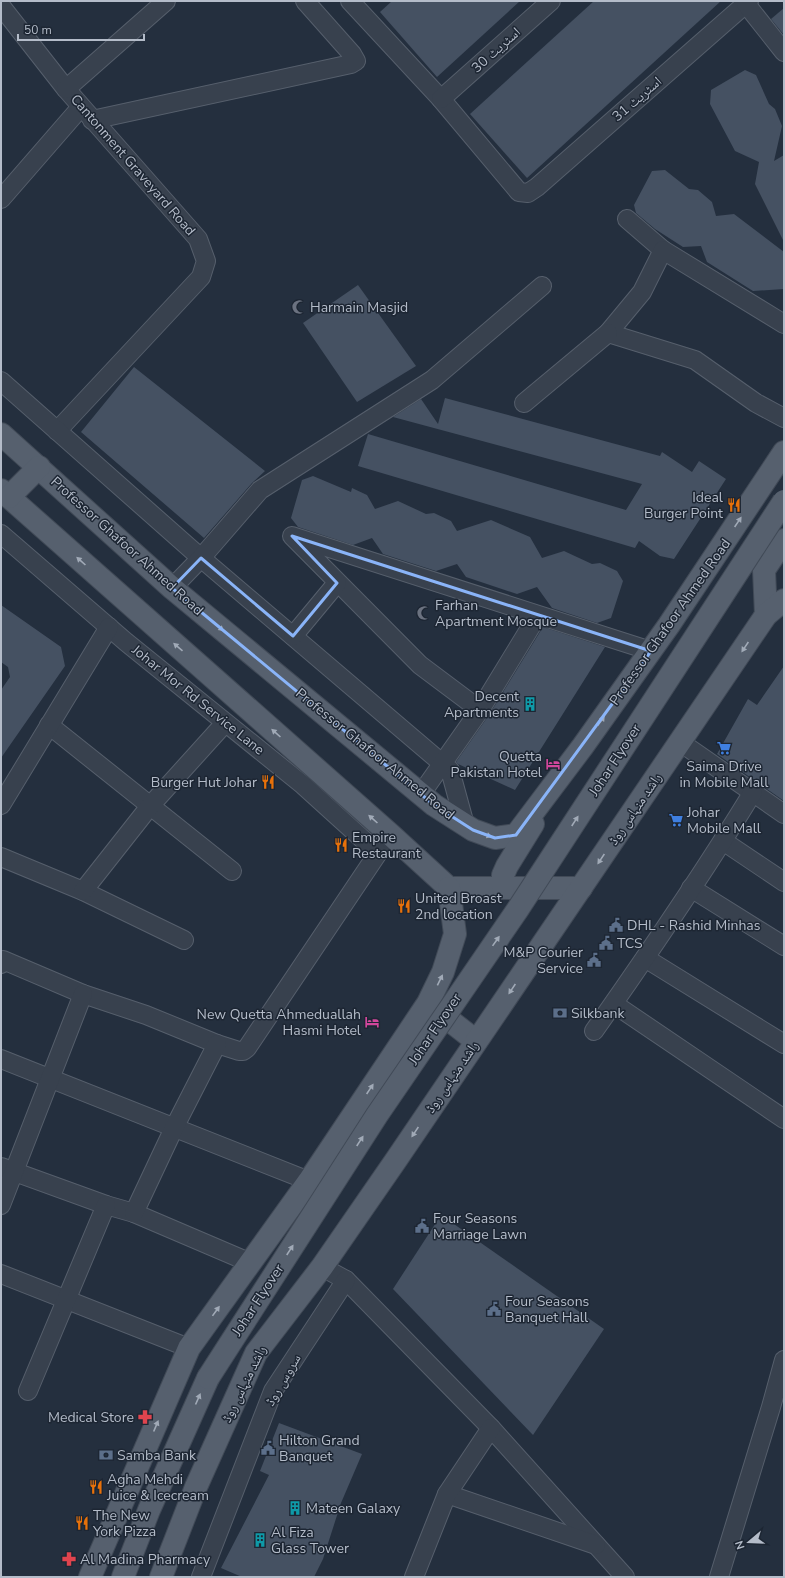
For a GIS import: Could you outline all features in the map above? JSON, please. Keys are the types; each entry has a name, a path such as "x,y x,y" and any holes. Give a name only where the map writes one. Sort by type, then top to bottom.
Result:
{"main road":[{"name":"Professor Ghafoor Ahmed Road","path":"1,434 172,588 434,805 472,830 495,838 516,835 583,746 650,652 784,452"},
{"path":"39,467 5,493 449,888 455,934 443,972 428,1003 309,1180 189,1348 90,1577"},
{"name":"Johar Flyover","path":"123,1577 149,1510 208,1378 377,1115 518,909 784,501"},
{"path":"766,614 764,570 784,540"},
{"path":"766,614 784,588"},
{"name":"راشد منہاس روڈ","path":"161,1577 196,1487 256,1353 322,1267 766,614 784,600"},
{"path":"503,888 503,875 507,866 583,746"},
{"path":"449,888 581,888"},
{"path":"428,1003 476,1041"}],"street":[{"path":"66,89 166,1"},
{"path":"1,199 87,113 351,64 356,61 352,54 305,1"},
{"path":"350,1 441,99"},
{"name":"اسٹریٹ 30","path":"441,99 551,1"},
{"name":"اسٹریٹ 31","path":"441,99 519,192 528,193 538,187 747,2 784,52"},
{"name":"Cantonment Graveyard Road","path":"1,6 66,89 198,238 206,261 201,277 57,432"},
{"path":"627,219 663,250 784,324"},
{"path":"524,404 608,334 642,292 663,250"},
{"path":"172,588 201,558 260,490 432,380 542,286"},
{"path":"608,334 695,360 756,403 784,418"},
{"path":"1,381 201,558 450,770 464,825"},
{"name":"Johar Mor Rd Service Lane","path":"1,534 109,627 231,728 303,785 378,853"},
{"path":"480,710 420,665 292,536 650,652"},
{"path":"293,636 337,583"},
{"path":"421,794 480,710 538,615"},
{"path":"1,806 109,627"},
{"path":"83,891 150,806 231,728 255,714"},
{"path":"50,725 232,871"},
{"path":"680,742 784,814"},
{"path":"594,1031 614,1004 723,841 753,792"},
{"path":"1,964 3,960 84,994 146,1015 217,1044 243,1051 247,1048 391,835"},
{"path":"723,841 784,882"},
{"path":"1,857 83,891 184,940"},
{"path":"691,888 784,946"},
{"path":"645,958 784,1044"},
{"path":"1,1205 8,1170 51,1079 84,994"},
{"path":"614,1004 784,1119"},
{"path":"134,1213 174,1128 217,1044"},
{"path":"1,1059 309,1180"},
{"path":"8,1170 106,1205 134,1213 251,1263"},
{"path":"28,1391 106,1205"},
{"path":"322,1267 346,1280 491,1428 626,1577"},
{"path":"1,1274 189,1348"},
{"name":"سروس روڈ","path":"201,1577 274,1391 346,1280"},
{"path":"719,1577 784,1360"},
{"path":"414,1577 447,1494 491,1428"},
{"path":"447,1494 598,1546"}],"highlighted area":[{"path":"292,536 651,651 516,835 495,838 473,830 434,805 172,588 201,558 293,636 337,583"}],"building":[{"path":"392,1 520,1 437,77 380,12"},
{"path":"594,1 721,1 527,178 470,114"},
{"path":"784,8 784,35 771,19"},
{"path":"745,70 756,75 769,104 775,109 782,126 774,161 784,155 784,242 755,184 759,162 735,151 710,104 711,90"},
{"path":"665,170 689,189 698,190 712,202 716,216 734,214 784,252 784,289 753,291 707,262 701,246 683,247 655,229 636,213 634,205 652,171"},
{"path":"358,285 416,366 357,402 303,323"},
{"path":"134,367 265,471 252,483 204,538 81,432"},
{"path":"445,398 660,456 662,452 692,472 699,461 726,479 674,559 660,556 639,541 635,548 358,466 368,434 626,510 642,484 393,417 421,399 438,424"},
{"path":"313,476 351,492 352,488 367,495 375,509 398,501 426,514 434,513 451,521 457,531 491,520 530,537 542,558 564,551 592,564 600,563 617,571 623,581 611,618 597,623 552,608 537,587 517,594 466,577 457,564 436,571 383,554 372,538 353,545 298,527 291,518 302,480"},
{"path":"1,605 61,647 65,666 1,758 1,690 10,677 8,667 1,662"},
{"name":"Decent Apartments","path":"543,627 605,647 515,790 456,762 489,715"},
{"path":"784,666 784,801 717,754 748,699 757,705"},
{"name":"Four Seasons Banquet Hall","path":"441,1215 604,1329 533,1435 393,1289"},
{"path":"279,1423 362,1454 341,1503 323,1559 314,1577 242,1577 221,1568 269,1475 260,1471"}],"place":[{"name":"Harmain Masjid","path":"299,307"},
{"name":"Ideal Burger Point","path":"734,505"},
{"name":"Farhan Apartment Mosque","path":"424,613"},
{"name":"Decent Apartments","path":"530,704"},
{"name":"Saima Drive in Mobile Mall","path":"724,748"},
{"name":"Quetta Pakistan Hotel","path":"553,764"},
{"name":"Burger Hut Johar","path":"268,782"},
{"name":"Johar Mobile Mall","path":"676,820"},
{"name":"Empire Restaurant","path":"341,845"},
{"name":"United Broast 2nd location","path":"404,906"},
{"name":"DHL - Rashid Minhas","path":"616,925"},
{"name":"TCS","path":"606,943"},
{"name":"M&P Courier Service","path":"594,960"},
{"name":"Silkbank","path":"560,1013"},
{"name":"New Quetta Ahmeduallah Hasmi Hotel","path":"372,1022"},
{"name":"Four Seasons Marriage Lawn","path":"422,1226"},
{"name":"Four Seasons Banquet Hall","path":"494,1309"},
{"name":"Medical Store","path":"145,1417"},
{"name":"Hilton Grand Banquet","path":"268,1448"},
{"name":"Samba Bank","path":"106,1455"},
{"name":"Agha Mehdi Juice & Icecream","path":"96,1487"},
{"name":"Mateen Galaxy","path":"295,1508"},
{"name":"The New York Pizza","path":"82,1523"},
{"name":"Al Fiza Glass Tower","path":"260,1540"},
{"name":"Al Madina Pharmacy","path":"69,1559"}]}
